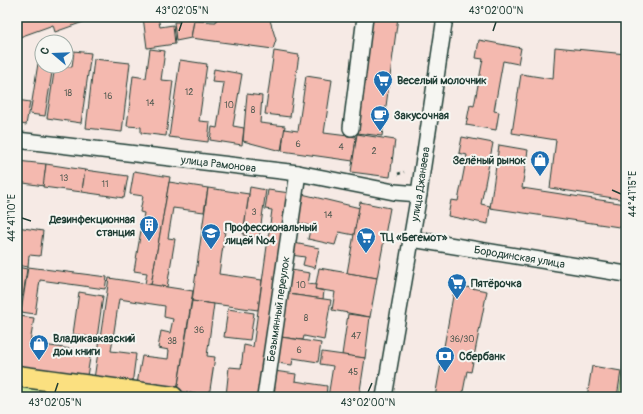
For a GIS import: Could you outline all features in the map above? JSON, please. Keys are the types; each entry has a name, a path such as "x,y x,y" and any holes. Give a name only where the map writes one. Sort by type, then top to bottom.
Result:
{"main road":[{"path":"17,376 173,397"}],"street":[{"path":"351,128 365,17"},
{"name":"улица Джанаева","path":"384,397 420,194 423,164 445,17"},
{"name":"улица Рамонова","path":"17,140 298,173 394,192 420,194"},
{"name":"Безымянный переулок","path":"265,397 298,173"},
{"name":"Бородинская улица","path":"412,239 626,274"}],"path":[{"path":"411,118 412,113"},
{"path":"398,174 404,172"}],"green space":[{"path":"626,356 626,397 619,397 624,357"},
{"path":"17,382 125,397 17,397"}],"building":[{"path":"17,17 85,17 86,21 55,32 53,25 17,38"},
{"path":"143,17 158,17 160,27 173,25 175,44 147,48"},
{"path":"179,17 200,17 199,21 194,21 191,38 176,41 174,22 179,22"},
{"path":"217,17 269,17 276,40 273,49 191,38 194,21 216,22"},
{"path":"373,17 398,17 382,136 357,133"},
{"path":"479,40 521,48 518,64 503,61 494,111 499,112 496,130 466,125 470,105 474,106 483,59 476,58"},
{"path":"555,47 626,54 626,200 550,188 556,140 512,133 521,74 553,79"},
{"path":"150,49 165,51 161,80 173,81 166,136 141,133 141,127 127,126 133,76 146,78"},
{"path":"74,51 91,53 81,123 47,118 54,74 74,74"},
{"path":"274,51 299,55 290,117 265,114"},
{"path":"94,59 130,63 122,132 86,128"},
{"path":"180,60 207,64 199,121 210,122 208,142 169,137"},
{"path":"214,69 242,74 233,126 244,128 242,145 210,140 212,127 217,128 224,83 212,82"},
{"path":"36,74 52,74 45,116 30,114"},
{"path":"306,76 332,80 324,133 356,137 353,161 282,151 284,129 298,131"},
{"path":"247,94 262,96 260,123 285,126 281,151 243,141"},
{"path":"17,100 30,102 26,125 17,123"},
{"path":"357,134 395,140 390,177 351,172"},
{"path":"462,137 493,143 481,204 490,206 488,224 448,216 451,200 458,201 467,155 459,153"},
{"path":"499,145 528,150 522,188 626,204 626,228 490,208"},
{"path":"17,161 46,164 44,186 17,182"},
{"path":"46,164 85,170 82,192 43,187"},
{"path":"85,170 128,176 124,198 82,192"},
{"name":"Дезинфекционная станция","path":"134,171 170,177 151,285 145,284 147,273 134,271 144,213 140,212 143,196 130,194"},
{"path":"169,182 208,188 204,212 173,208 168,238 175,239 167,287 151,285"},
{"path":"250,187 266,190 259,238 243,235"},
{"name":"Профессиональный лицей №4","path":"208,188 249,194 244,226 226,224 219,274 262,280 258,310 192,301"},
{"path":"268,190 290,193 262,397 226,396 229,367 241,368 244,345 253,347 272,210 265,209"},
{"path":"302,194 360,208 354,235 339,232 335,245 308,239 311,226 295,222"},
{"name":"ТЦ «Бегемот»","path":"360,202 390,208 377,278 347,273"},
{"path":"17,227 43,231 40,256 29,255 28,267 17,265"},
{"path":"294,243 319,248 315,268 303,265 305,257 291,255"},
{"path":"17,267 27,269 23,296 17,295"},
{"path":"28,267 107,277 105,289 40,280 35,314 21,312"},
{"path":"319,268 377,278 370,317 332,310 335,292 315,289"},
{"path":"291,270 310,273 308,284 316,285 315,289 324,291 323,299 288,294"},
{"path":"109,278 193,291 177,391 137,384 142,356 168,359 169,350 158,348 161,331 170,333 173,319 164,317 165,306 119,299 111,351 136,354 132,385 94,379"},
{"path":"455,285 487,291 471,372 467,371 462,397 435,397"},
{"path":"79,292 103,296 97,338 73,334"},
{"path":"288,294 331,300 324,340 304,336 303,340 281,337"},
{"path":"192,301 214,304 207,356 215,357 209,396 177,391"},
{"path":"228,309 254,313 250,340 224,337"},
{"path":"348,314 370,317 365,358 342,355"},
{"path":"19,316 34,318 30,343 91,352 87,376 17,366 17,331"},
{"path":"281,337 321,343 318,362 293,358 292,365 277,363"},
{"path":"322,352 365,358 359,397 328,397 333,366 320,364"},
{"path":"592,366 621,371 617,397 587,397"},
{"path":"274,371 296,374 295,381 327,386 326,397 270,397"}],"place":[{"name":"Веселый молочник","path":"383,97"},
{"name":"Закусочная","path":"380,132"},
{"name":"Зелёный рынок","path":"540,177"},
{"name":"Дезинфекционная станция","path":"149,242"},
{"name":"Профессиональный лицей №4","path":"211,250"},
{"name":"ТЦ «Бегемот»","path":"366,254"},
{"name":"Пятёрочка","path":"457,300"},
{"name":"Владикавказский дом книги","path":"39,361"},
{"name":"Сбербанк","path":"445,373"}]}
